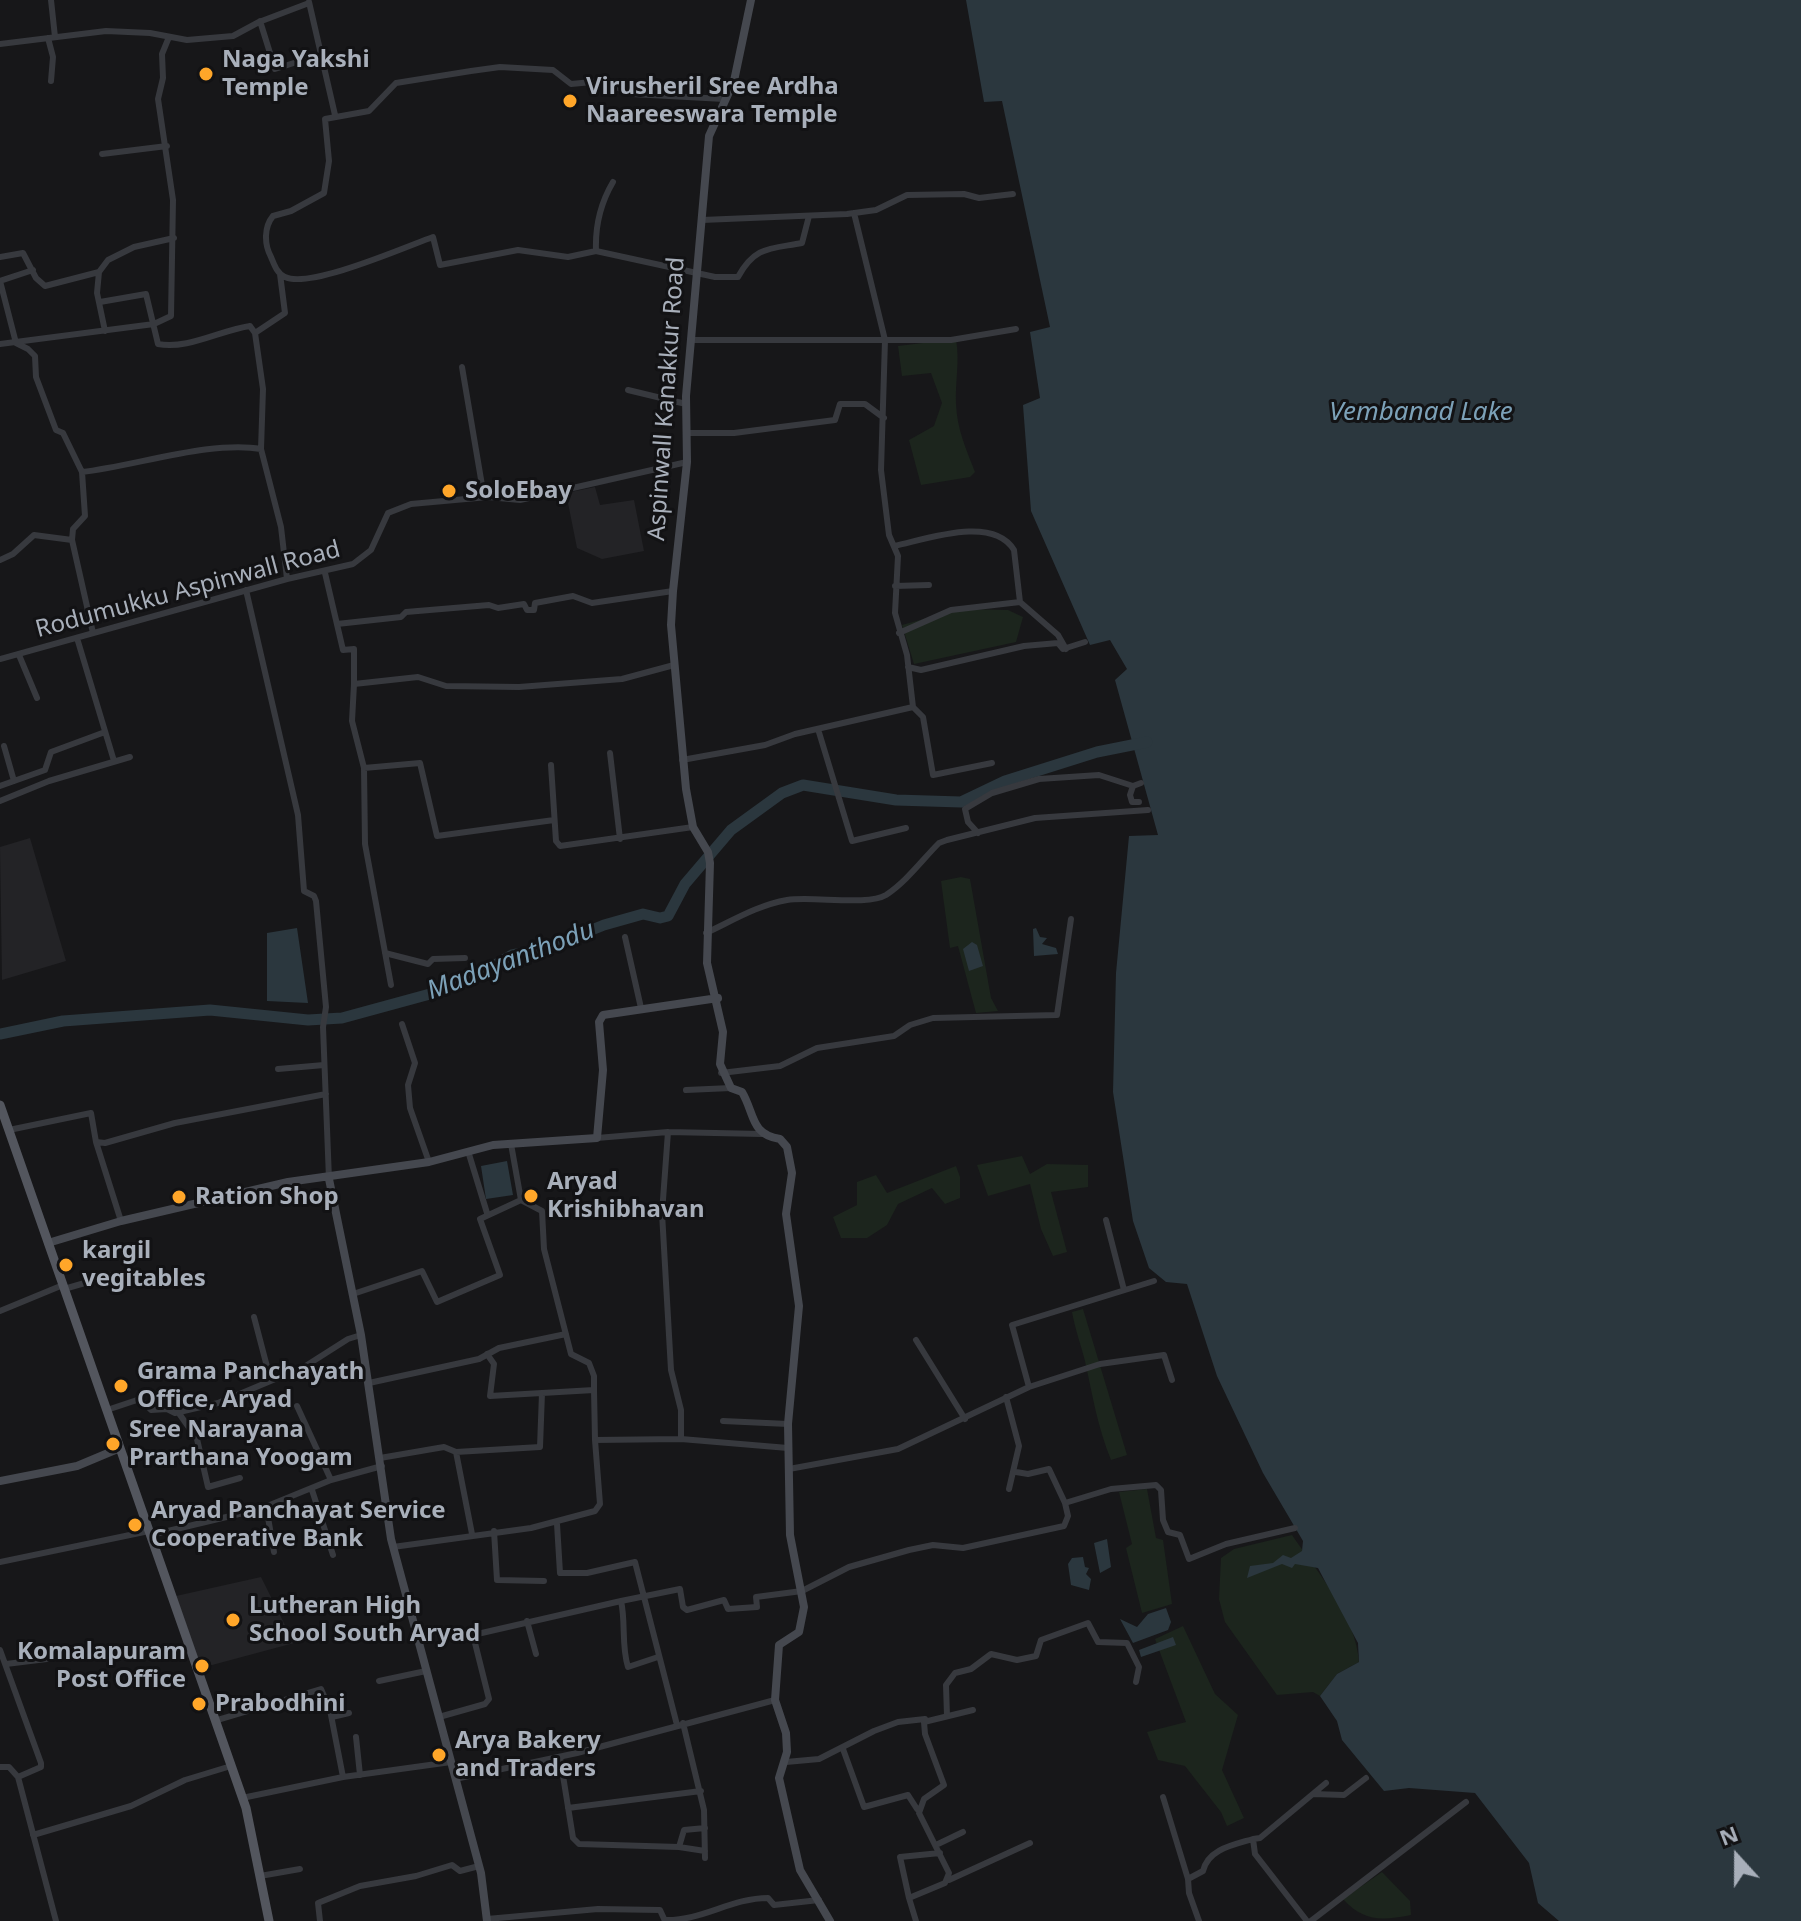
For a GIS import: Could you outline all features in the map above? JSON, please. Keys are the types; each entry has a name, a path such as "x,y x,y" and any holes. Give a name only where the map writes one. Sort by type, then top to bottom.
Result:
{"main road":[{"name":"Aspinwall Kanakkur Road","path":"706,933 710,863 708,852 693,827 682,760 674,665 673,591 687,462 686,404 690,340 709,136 744,47 751,0"},
{"path":"706,933 707,963 718,998 723,1032 724,1082 742,1092 753,1124 762,1134 780,1139 787,1147 792,1173 786,1214 799,1306 788,1424 790,1535 804,1607 799,1632 779,1645 775,1700 786,1733 786,1762 779,1778 800,1870 830,1921"},
{"path":"48,1243 241,1191 429,1162 511,1144 597,1138 603,1070 599,1022 612,1011 718,998"},
{"path":"0,1105 217,1720 242,1798 269,1921"},
{"path":"329,1179 361,1335 393,1547 479,1866 487,1920"},
{"path":"0,1481 77,1466 120,1448"}],"street":[{"path":"51,0 51,81"},
{"path":"0,44 106,31 187,40 233,36 260,21 308,2 335,115"},
{"path":"260,21 275,69 322,54"},
{"path":"0,344 154,324 171,316 174,238 167,146 158,99 163,78 162,54 169,37"},
{"path":"255,333 285,313 280,274 268,251 269,221 273,216 291,211 324,193 329,161 325,122 335,115 369,111 396,83 500,67 553,70 571,84 603,81 632,94 724,99"},
{"path":"102,154 167,146"},
{"path":"596,251 595,230 602,201 613,182"},
{"path":"702,220 854,213 876,210 907,195 964,194 979,198 1013,194"},
{"path":"854,213 885,340 881,470 889,535 898,556 895,586 899,633 905,643 913,707 923,717 933,775 992,763"},
{"path":"280,274 292,279 350,270 433,237 440,265 518,250 568,257 596,251 695,273 738,277 749,257 762,250 802,243 809,216"},
{"path":"0,257 23,253 45,286 99,272 108,260 134,247 174,238"},
{"path":"33,270 0,281 16,343 35,356 36,377 56,430 63,433 82,472 85,516 73,529 72,540 93,633"},
{"path":"99,272 105,331"},
{"path":"100,302 146,294 158,344 174,347 221,330 250,326 255,333 263,389 261,449 281,527 287,579"},
{"path":"690,340 951,340 1016,329"},
{"path":"462,367 484,497"},
{"path":"628,390 686,404"},
{"path":"687,433 734,433 835,420 840,404 865,404 884,418"},
{"path":"82,472 116,470 212,448 261,449"},
{"name":"Rodumukku Aspinwall Road","path":"0,659 287,579 325,573 361,560 371,550 383,520 395,509 411,504 484,497 520,500 687,462"},
{"path":"894,546 971,532 996,534 1014,550 1020,602 1058,635 1066,649"},
{"path":"0,560 13,554 34,535 72,540"},
{"path":"325,573 343,650 354,649 353,732 364,768 365,844 391,985"},
{"path":"895,586 929,585"},
{"path":"246,590 298,815 304,891 314,896 316,901 326,1007 323,1027 329,1179"},
{"path":"337,624 401,617 406,612 489,605 498,608 524,604 527,610 534,610 535,603 563,596 592,603 673,591"},
{"path":"899,633 951,610 1020,602"},
{"path":"77,638 114,761"},
{"path":"1066,649 1085,642"},
{"path":"908,667 921,670 1024,646 1058,643 1066,649"},
{"path":"19,655 37,698"},
{"path":"354,684 418,677 446,686 519,687 622,679 674,665"},
{"path":"682,760 765,745 913,707"},
{"path":"818,729 852,841 906,828"},
{"path":"0,786 45,770 51,752 105,732"},
{"path":"4,746 14,781"},
{"path":"610,753 620,839"},
{"path":"0,801 49,781 130,757"},
{"path":"364,768 420,763 437,836 554,820"},
{"path":"551,765 554,820 560,846 693,827"},
{"path":"978,833 968,822 965,809 992,793 1039,779 1099,775 1133,786 1141,783"},
{"path":"1133,786 1130,795 1132,802 1139,802"},
{"path":"706,933 743,914 786,900 828,897 864,900 885,896 939,843 1035,818 1148,810"},
{"path":"686,1090 780,1066 817,1048 894,1036 910,1025 933,1018 1057,1015 1071,919"},
{"path":"625,937 641,1008"},
{"path":"385,953 428,964 433,959 465,958"},
{"path":"402,1024 415,1063 408,1085 410,1108 429,1162"},
{"path":"278,1069 324,1065"},
{"path":"96,1142 175,1123 326,1094"},
{"path":"9,1130 91,1113 96,1142 121,1221"},
{"path":"668,1132 662,1213 671,1370 681,1410 681,1439"},
{"path":"597,1138 668,1132 762,1134"},
{"path":"511,1144 521,1200"},
{"path":"468,1151 487,1213"},
{"path":"353,1294 422,1271 437,1302 500,1275 480,1219 487,1213 521,1200 542,1211 544,1249 571,1354 589,1363 594,1376 600,1504 582,1517 557,1524 393,1547"},
{"path":"1106,1220 1124,1290"},
{"path":"0,1311 64,1287 116,1274"},
{"path":"1029,1387 1012,1325 1154,1281"},
{"path":"254,1317 270,1378"},
{"path":"369,1383 487,1354 499,1348 566,1334"},
{"path":"107,1410 140,1399 151,1410 178,1412 218,1403 270,1378 304,1367 348,1339 361,1335"},
{"path":"916,1340 965,1419"},
{"path":"487,1354 494,1364 490,1396 594,1390"},
{"path":"789,1469 898,1449 1029,1387 1100,1364 1164,1355 1172,1380"},
{"path":"0,1562 150,1533 266,1506 381,1462 444,1447 456,1452 540,1447 542,1393"},
{"path":"1006,1397 1019,1446 1016,1472 1009,1489"},
{"path":"297,1406 331,1480"},
{"path":"178,1412 197,1439 208,1487 240,1478"},
{"path":"723,1421 788,1424"},
{"path":"595,1440 681,1439 788,1448"},
{"path":"456,1452 472,1534"},
{"path":"439,1717 485,1704 489,1699 473,1635 680,1589 683,1607 687,1610 724,1600 728,1609 757,1607 756,1597 802,1591 849,1567 909,1550 933,1545 963,1548 1064,1526 1068,1516 1065,1503 1049,1469 1028,1474 1016,1472"},
{"path":"1065,1503 1111,1489 1156,1485 1161,1490 1163,1520 1168,1532 1180,1535 1189,1559 1226,1544 1295,1528"},
{"path":"312,1490 333,1555"},
{"path":"266,1506 274,1552"},
{"path":"557,1524 560,1573 587,1573 635,1562 646,1597 658,1657 701,1791 705,1854 679,1847 579,1844 573,1838 560,1757"},
{"path":"494,1531 497,1580 544,1581"},
{"path":"621,1601 625,1618 623,1652 628,1667 658,1657"},
{"path":"527,1621 536,1654"},
{"path":"947,1716 946,1685 955,1673 971,1669 991,1654 1017,1660 1036,1656 1041,1640 1088,1623 1098,1642 1127,1643 1139,1667 1136,1682"},
{"path":"6,1664 120,1650 191,1649"},
{"path":"0,1650 42,1766 18,1777"},
{"path":"379,1681 426,1671"},
{"path":"217,1720 318,1689 323,1691 332,1717 343,1777"},
{"path":"455,1779 560,1757 775,1700"},
{"path":"786,1762 819,1759 886,1727 973,1710"},
{"path":"332,1717 349,1713"},
{"path":"919,1813 924,1799 944,1785 923,1728 924,1722 930,1719"},
{"path":"356,1737 360,1775"},
{"path":"843,1749 864,1807 908,1795 938,1844 949,1880"},
{"path":"242,1798 343,1777 451,1762"},
{"path":"33,1835 131,1806 185,1780 231,1766"},
{"path":"0,1767 9,1767 18,1777 56,1921"},
{"path":"1313,1794 1344,1795 1366,1778"},
{"path":"1188,1879 1203,1871 1206,1860 1221,1849 1260,1838 1326,1783"},
{"path":"568,1808 701,1791"},
{"path":"1163,1797 1199,1921"},
{"path":"1253,1839 1255,1854 1309,1921 1466,1802"},
{"path":"679,1847 684,1830 705,1828"},
{"path":"938,1844 963,1832"},
{"path":"909,1898 1030,1843"},
{"path":"916,1921 900,1857 940,1853"},
{"path":"320,1921 318,1903 360,1886 452,1865 460,1871 479,1866"},
{"path":"260,1876 300,1869"},
{"path":"487,1920 627,1909 660,1910 665,1921 681,1921 751,1898 768,1898 774,1905 819,1900"}],"shaded area":[{"path":"956,339 957,413 962,439 975,472 970,477 921,485 909,440 934,426 942,403 931,373 902,376 898,346"},
{"path":"595,487 600,505 634,500 644,551 602,559 577,548 566,493"},
{"path":"960,609 1008,610 1023,617 1016,642 914,664 902,625"},
{"path":"30,838 66,961 2,980 0,847"},
{"path":"961,877 970,879 991,998 998,1011 976,1013 958,946 950,948 941,881"},
{"path":"1022,1156 1030,1174 1047,1164 1088,1165 1088,1187 1051,1192 1067,1252 1053,1256 1041,1229 1030,1184 988,1196 977,1165"},
{"path":"956,1166 960,1177 960,1198 945,1204 932,1188 898,1204 887,1225 867,1238 841,1238 833,1217 857,1205 857,1182 876,1175 887,1193"},
{"path":"1083,1309 1127,1455 1111,1460 1072,1312"},
{"path":"1147,1489 1156,1538 1163,1540 1172,1604 1142,1613 1126,1548 1132,1544 1119,1492"},
{"path":"1292,1535 1343,1612 1351,1628 1359,1662 1337,1674 1320,1696 1313,1692 1277,1695 1225,1622 1219,1599 1221,1558 1234,1549"},
{"name":"Lutheran High School South Aryad","path":"261,1577 294,1643 201,1668 176,1596"},
{"path":"1183,1626 1215,1694 1238,1715 1222,1770 1244,1818 1227,1826 1221,1812 1185,1766 1158,1760 1147,1732 1186,1722 1155,1639"},
{"path":"1382,1872 1410,1901 1411,1915 1373,1918 1358,1912 1343,1899"}],"water":[{"name":"Vembanad Lake","path":"966,0 1801,0 1801,1921 1559,1921 1538,1903 1529,1863 1475,1793 1409,1788 1384,1791 1342,1740 1337,1721 1320,1696 1337,1674 1359,1662 1358,1643 1318,1568 1295,1564 1292,1568 1282,1564 1247,1578 1250,1566 1273,1563 1283,1555 1291,1558 1302,1551 1303,1541 1263,1473 1217,1376 1187,1284 1166,1282 1149,1268 1133,1221 1113,1092 1116,973 1129,836 1158,835 1115,680 1127,669 1110,640 1090,645 1031,511 1023,405 1040,398 1030,332 1050,327 1002,101 984,102"},
{"path":"297,928 308,1003 267,1001 267,933"},
{"path":"1036,928 1040,937 1047,938 1042,944 1056,948 1058,954 1034,956 1033,929"},
{"path":"972,942 977,945 983,966 969,971 963,949"},
{"path":"507,1161 513,1195 486,1199 481,1166"},
{"path":"1107,1539 1111,1567 1100,1573 1094,1543"},
{"path":"1083,1557 1085,1567 1089,1568 1086,1574 1091,1579 1089,1590 1071,1585 1068,1564 1072,1558"},
{"path":"1166,1608 1171,1622 1168,1630 1133,1643 1120,1619 1137,1627 1148,1614"},
{"path":"1173,1637 1176,1645 1141,1657 1139,1650"}],"waterway":[{"name":"Madayanthodu","path":"0,1034 63,1021 210,1010 308,1020 342,1018 430,994 478,975 512,955 547,948 604,925 643,914 660,918 668,916 685,884 731,830 782,793 803,785 896,800 961,802 1005,781 1097,752 1147,742"}],"place":[{"name":"Naga Yakshi Temple","path":"206,74"},
{"name":"Virusheril Sree Ardha Naareeswara Temple","path":"570,101"},
{"name":"SoloEbay","path":"449,491"},
{"name":"Aryad Krishibhavan","path":"531,1196"},
{"name":"Ration Shop","path":"179,1197"},
{"name":"kargil vegitables","path":"66,1265"},
{"name":"Grama Panchayath Office, Aryad","path":"121,1386"},
{"name":"Sree Narayana Prarthana Yoogam","path":"113,1444"},
{"name":"Aryad Panchayat Service Cooperative Bank","path":"135,1525"},
{"name":"Lutheran High School South Aryad","path":"233,1620"},
{"name":"Komalapuram Post Office","path":"202,1666"},
{"name":"Prabodhini","path":"199,1704"},
{"name":"Arya Bakery and Traders","path":"439,1755"}]}
